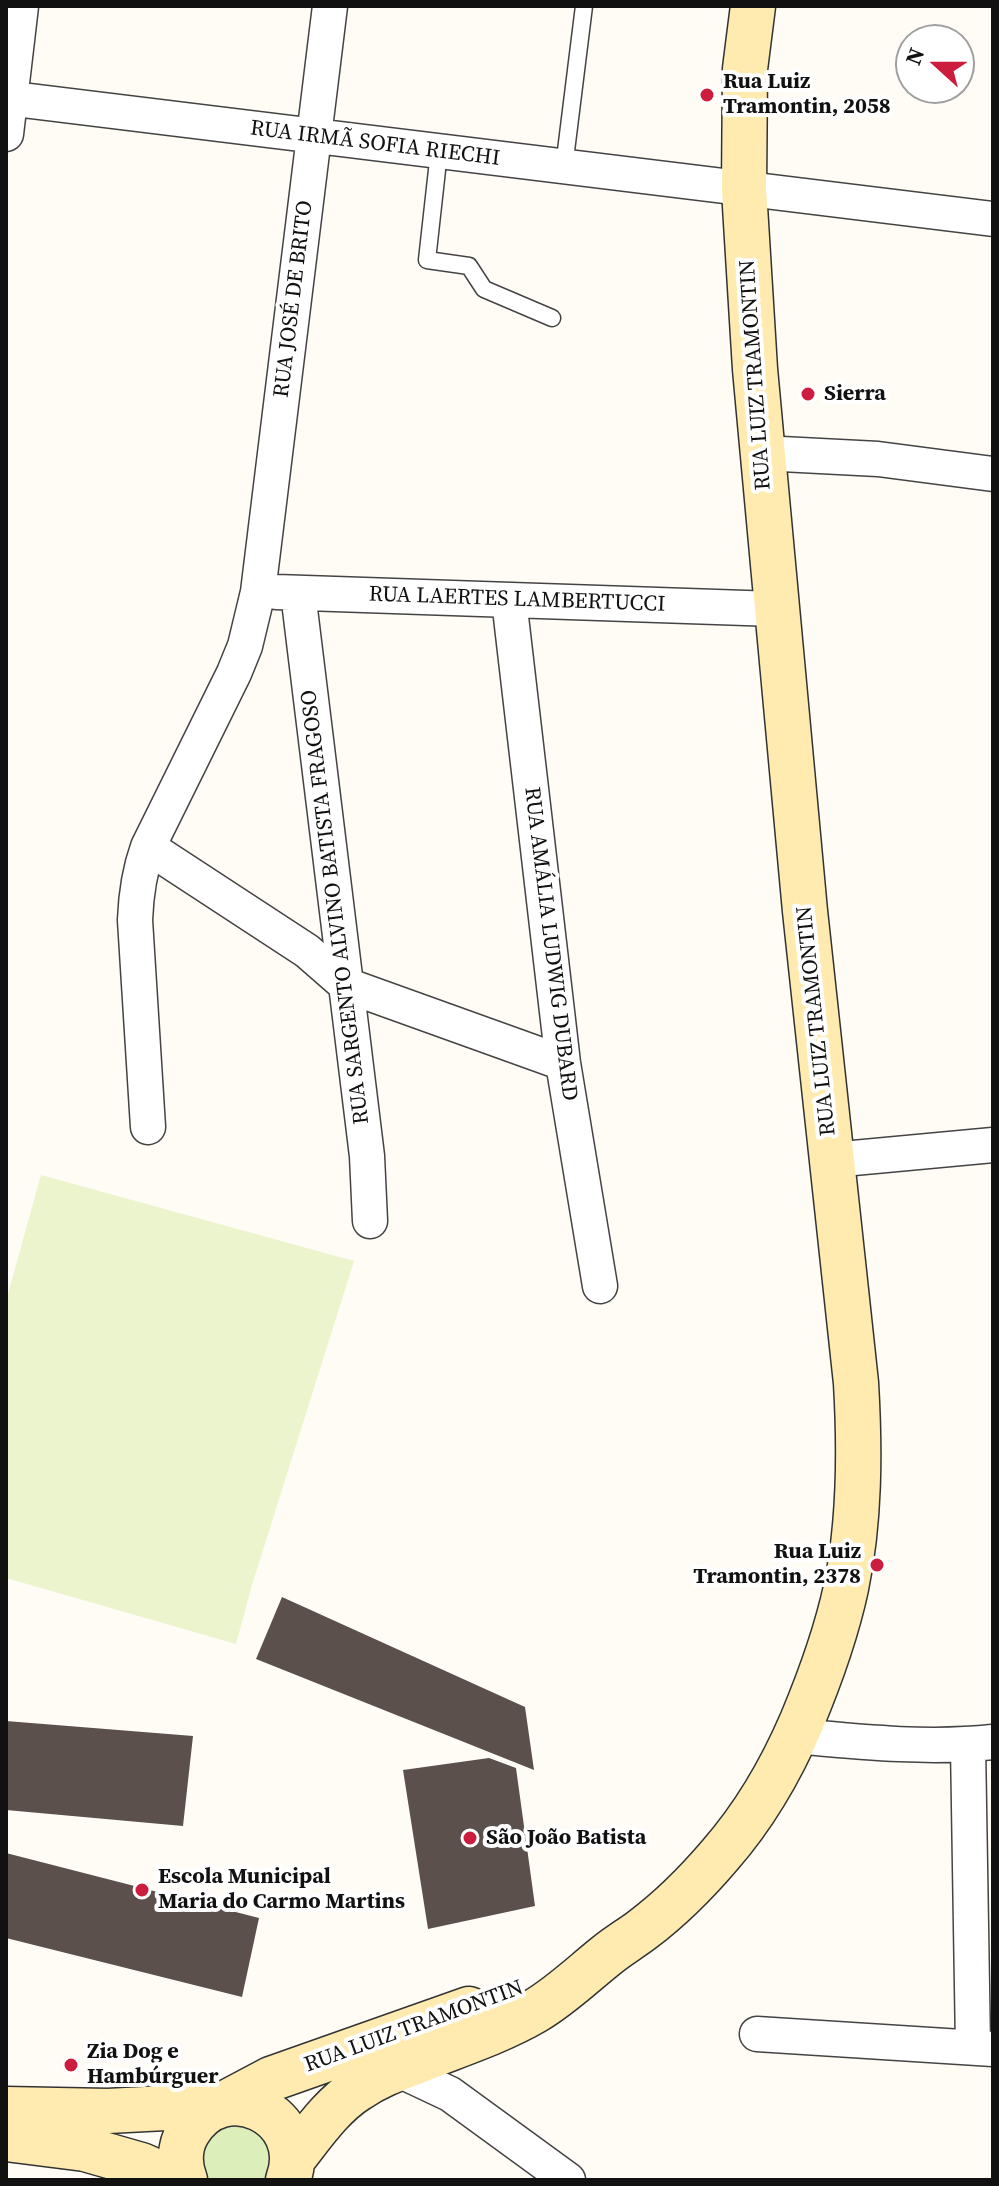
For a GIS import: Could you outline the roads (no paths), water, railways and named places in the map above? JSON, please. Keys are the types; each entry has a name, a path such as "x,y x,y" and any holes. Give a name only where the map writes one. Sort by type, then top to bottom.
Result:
{"main road":[{"name":"RUA LUIZ TRAMONTIN","path":"290,2174 341,2101 376,2077 499,2029 536,2010 643,1929 720,1856 762,1799 796,1736 831,1645 846,1588 859,1453 856,1383 808,940 762,453 744,190 745,69 753,6"},
{"name":"RUA LUIZ TRAMONTIN","path":"185,2180 181,2170 181,2154 185,2138 194,2123 207,2111 271,2079 431,2023 608,1954"},
{"path":"6,2109 108,2111 239,2103 256,2106 271,2114 283,2127 290,2142 290,2174"},
{"path":"6,2139 85,2149 112,2162 175,2180"}],"street":[{"path":"6,134 21,6"},
{"name":"RUA JOSÉ DE BRITO","path":"148,1127 135,907 140,870 148,847 234,673 245,646 258,592 330,6"},
{"name":"RUA IRMÃ SOFIA RIECHI","path":"8,99 993,219"},
{"path":"762,453 878,459 993,474"},
{"name":"RUA LAERTES LAMBERTUCCI","path":"258,592 775,609"},
{"name":"RUA SARGENTO ALVINO BATISTA FRAGOSO","path":"298,593 367,1156 370,1221"},
{"name":"RUA AMÁLIA LUDWIG DUBARD","path":"509,600 563,1063 600,1286"},
{"path":"148,847 307,951 346,985 563,1063"},
{"path":"832,1160 993,1145"},
{"path":"757,2034 983,2048 981,1744 863,1742 796,1736"},
{"path":"450,2094 451,2070 467,2042"},
{"path":"397,2069 450,2094 568,2180"}],"lane":[{"path":"564,167 584,6"},
{"path":"439,152 427,260 469,266 484,289 552,318"}],"place":[{"name":"Rua Luiz Tramontin, 2058","path":"707,95"},
{"name":"Sierra","path":"808,394"},
{"name":"Rua Luiz Tramontin, 2378","path":"877,1565"},
{"name":"São João Batista","path":"470,1838"},
{"name":"Escola Municipal Maria do Carmo Martins","path":"142,1890"},
{"name":"Zia Dog e Hambúrguer","path":"71,2065"}]}
